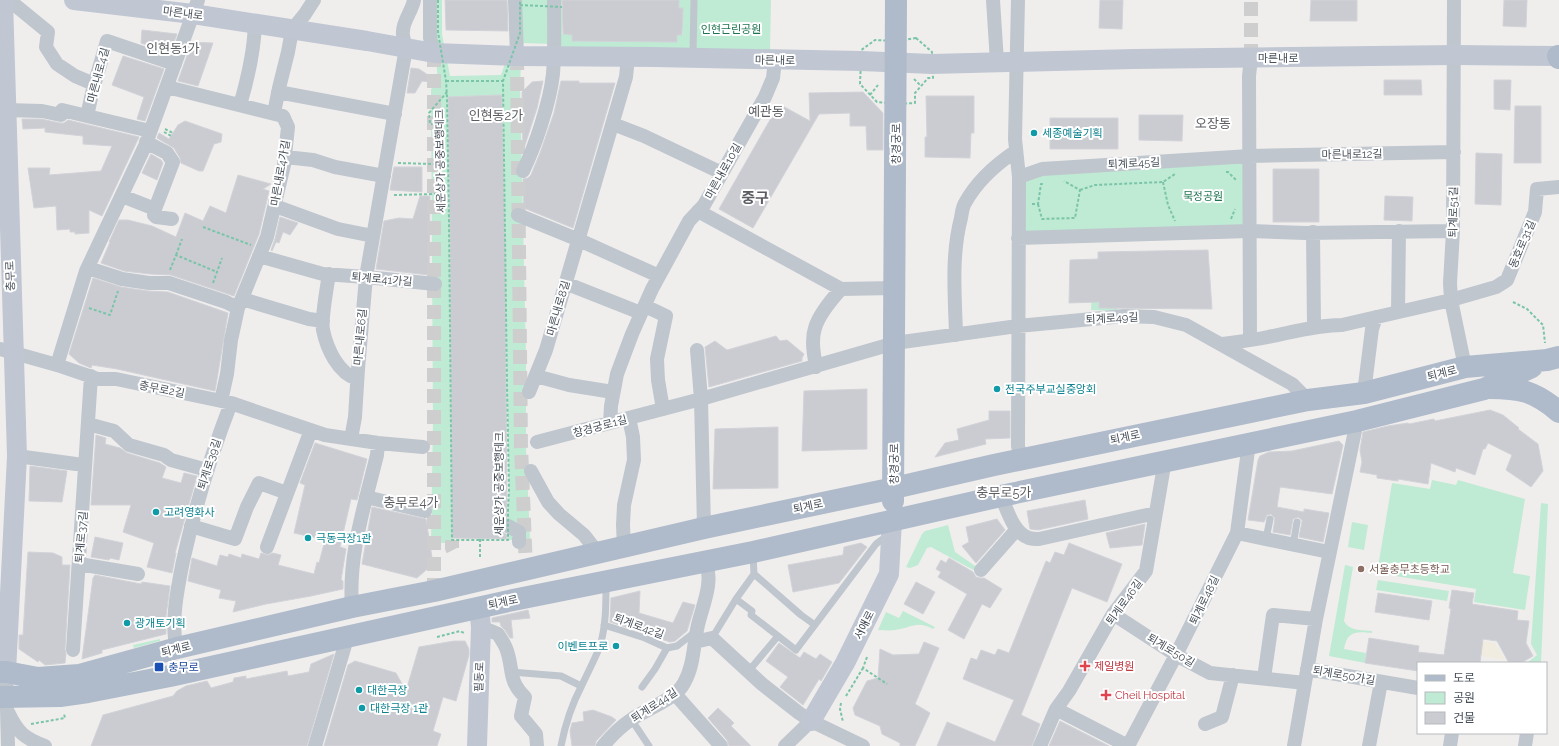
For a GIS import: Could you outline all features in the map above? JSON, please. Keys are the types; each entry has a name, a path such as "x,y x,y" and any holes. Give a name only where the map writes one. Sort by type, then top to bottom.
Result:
{"main road":[{"name":"충무로","path":"3,0 6,110 6,351 17,456 3,672"},
{"name":"마른내로","path":"74,0 196,7 255,24 434,53 553,57 693,58 932,64 1455,55 1559,57"},
{"name":"창경궁로","path":"891,526 894,488 896,0"},
{"name":"퇴계로","path":"3,672 38,678 79,675 177,648 352,607 434,591 704,528 894,488 1020,459 1308,400 1364,393 1465,367 1553,358"},
{"name":"퇴계로","path":"4,700 60,696 88,692 170,676 348,635 480,617 606,582 891,526 1001,496 1165,460 1357,421 1484,389 1553,358"},
{"path":"1484,389 1499,388 1526,391 1548,402 1559,412"},
{"name":"서애로","path":"811,721 845,664 889,574 891,526"},
{"name":"필동로","path":"477,746 480,617"}],"street":[{"path":"9,0 48,32 46,47 57,64 75,76 94,84"},
{"path":"274,113 292,30 314,0"},
{"path":"406,48 403,32 414,0"},
{"path":"430,0 430,38 434,53"},
{"path":"993,0 997,62"},
{"path":"1018,0 1014,139 1019,177 1018,446 1020,459"},
{"name":"퇴계로51길","path":"1454,0 1455,55 1453,231 1450,283 1465,367"},
{"path":"517,3 517,56"},
{"path":"523,171 544,113 553,75 553,57 558,3"},
{"path":"57,365 88,268 148,137 196,7"},
{"path":"240,105 248,79 254,45 255,24"},
{"name":"마른내로4길","path":"155,209 173,162 167,153 148,137 87,116 94,84 107,41 175,64"},
{"name":"마른내로6길","path":"351,439 356,417 357,379 366,276 406,48"},
{"name":"마른내로8길","path":"529,392 546,350 579,240 626,77 628,57"},
{"path":"1250,340 1249,76 1251,58"},
{"name":"마른내로10길","path":"610,423 613,392 617,374 632,334 659,276 689,221 704,205 765,97 773,78 775,60"},
{"name":"마른내로4가길","path":"166,87 284,116 288,128 285,157 267,237 240,303 231,340 227,374 226,402"},
{"path":"278,92 395,114"},
{"path":"6,110 42,111 61,114 62,110 87,116"},
{"path":"613,124 644,136 722,173"},
{"path":"956,335 954,272 958,230 964,205 978,183 996,164 1016,151"},
{"name":"마른내로12길","path":"1250,156 1454,152"},
{"name":"퇴계로45길","path":"1019,177 1042,169 1250,156"},
{"path":"285,157 313,160 335,167 385,170"},
{"name":"동호로31길","path":"1222,344 1314,327 1342,325 1452,300 1496,287 1507,280 1535,212 1537,189 1559,187"},
{"path":"122,196 155,209 154,216 156,217 172,219"},
{"path":"275,206 338,229 373,236"},
{"path":"698,211 842,288 895,288"},
{"path":"518,214 659,276"},
{"path":"1018,238 1250,231 1453,231"},
{"path":"1398,231 1398,312"},
{"path":"1313,232 1314,327"},
{"name":"퇴계로41가길","path":"260,252 294,267 329,274 366,276 435,284"},
{"path":"88,268 122,279 149,283 166,282 226,302 240,303 323,321"},
{"path":"329,274 323,329 329,349 340,368 351,377 357,379"},
{"path":"565,283 643,310 666,316 657,359 658,380 663,409"},
{"path":"816,367 813,351 815,328 828,305 842,288"},
{"name":"퇴계로49길","path":"895,343 1018,326 1124,316 1154,317 1186,325 1222,344 1292,384 1308,400"},
{"path":"1364,393 1372,329 1376,317"},
{"name":"창경궁로1길","path":"537,442 701,399 895,343"},
{"path":"697,350 701,399 704,528"},
{"name":"충무로2길","path":"6,351 57,365 98,379 116,380 226,402 325,435 378,443 423,447"},
{"name":"퇴계로37길","path":"73,650 91,376"},
{"path":"536,376 569,385 613,392"},
{"name":"퇴계로39길","path":"177,648 174,638 177,590 191,526 226,402"},
{"path":"624,547 624,505 634,460 633,437 629,418"},
{"path":"1294,746 1329,552 1336,499 1357,421"},
{"path":"88,424 114,431 129,445 164,455 171,460 207,470"},
{"path":"267,547 286,493 311,430"},
{"path":"352,607 352,560 377,455 378,443"},
{"name":"퇴계로48길","path":"1128,746 1176,655 1237,533 1249,443"},
{"path":"17,456 76,464"},
{"name":"퇴계로46길","path":"1040,746 1056,709 1069,691 1113,614 1146,571 1165,460"},
{"path":"531,470 548,502 559,514 584,535 598,553"},
{"path":"191,526 235,539 259,483 286,493"},
{"path":"1001,496 1017,530 1028,538 1039,539 1156,513"},
{"path":"366,498 425,511"},
{"path":"508,526 519,532 519,542"},
{"path":"981,570 1017,530"},
{"path":"1237,533 1329,552"},
{"name":"퇴계로44길","path":"603,746 613,733 632,719 675,694 684,685 691,669 695,637 708,584 709,570 706,562"},
{"path":"78,564 138,574"},
{"name":"퇴계로50길","path":"1113,614 1176,655 1210,673 1305,683"},
{"path":"1264,678 1273,615 1316,619"},
{"path":"480,617 498,634 506,649 510,672 516,689 525,697 521,716 536,734 537,746"},
{"path":"315,746 348,635"},
{"path":"695,637 712,638 762,684 811,721 863,746"},
{"name":"퇴계로50가길","path":"1307,669 1417,688"},
{"path":"3,672 8,746"},
{"path":"1205,724 1222,717 1234,675"},
{"name":"퇴계로50가길","path":"1369,746 1381,682"},
{"path":"675,694 720,746"},
{"path":"4,700 13,723 20,734 45,746"},
{"path":"1056,709 1128,746"},
{"name":"서애로","path":"785,746 811,721"},
{"path":"1450,746 1452,734"},
{"path":"1525,746 1527,734"}],"lane":[{"path":"693,58 694,0"},
{"path":"1266,539 1270,520"},
{"path":"1293,545 1297,522"},
{"name":"퇴계로","path":"736,599 752,611 751,615 796,650 891,526"},
{"path":"712,638 736,599 754,574 753,552"},
{"path":"754,574 801,615 815,625"},
{"name":"퇴계로42길","path":"561,746 565,727 600,644 604,625 606,582"},
{"name":"퇴계로42길","path":"604,625 645,638 667,648"},
{"path":"741,664 752,667 778,636"},
{"path":"667,648 677,646 695,637"},
{"name":"퇴계로44길","path":"642,687 656,669 667,648"},
{"path":"510,672 561,676 581,686"},
{"path":"632,719 649,746"}],"path":[{"name":"세운상가 공중보행데크","path":"438,0 438,32 447,92 450,221 452,540 508,540 509,490 503,80"},
{"path":"517,3 520,0"},
{"path":"446,81 503,80 520,33 517,3"},
{"path":"517,3 558,3"},
{"path":"434,124 430,124 429,113 447,92"},
{"path":"385,170 434,164"},
{"path":"1220,172 1228,172 1238,182"},
{"path":"1061,180 1080,190 1095,185 1163,182 1175,174"},
{"path":"1163,182 1168,205 1175,221"},
{"path":"1048,183 1041,184 1038,204 1042,218 1075,218 1080,190"},
{"path":"381,195 434,194"},
{"path":"1230,221 1238,203"},
{"path":"1018,206 1038,204"},
{"path":"203,228 260,252"},
{"path":"166,282 182,239"},
{"path":"176,255 217,272"},
{"path":"212,286 222,258"},
{"path":"76,304 110,315 119,287"},
{"path":"1514,302 1527,309 1543,325"},
{"path":"480,539 480,557"},
{"path":"845,697 863,668 868,655"},
{"path":"863,668 887,684"},
{"path":"840,735 845,726 840,709 841,703"},
{"path":"44,721 65,718 64,714"}],"green space":[{"path":"435,0 442,0 442,34 450,76 501,75 518,27 517,0 552,0 552,44 522,43 520,85 526,355 526,447 530,540 508,540 509,490 502,96 448,97 453,543 431,543 433,421 431,89 438,83 434,36"},
{"name":"인현근린공원","path":"553,0 562,0 562,34 572,35 572,41 677,42 677,35 683,35 683,28 678,28 679,0 771,0 770,52 553,57"},
{"name":"묵정공원","path":"1247,160 1247,227 1022,235 1022,182 1041,172"},
{"path":"1092,289 1118,291 1117,311 1091,310"},
{"path":"1432,480 1456,485 1458,480 1525,499 1513,573 1530,576 1525,610 1474,602 1476,589 1377,573 1392,483 1430,489"},
{"path":"1541,503 1548,504 1541,662 1528,662 1537,655 1531,644"},
{"path":"1352,522 1368,525 1364,550 1348,547"},
{"path":"948,525 955,552 981,570 979,573 931,547 927,548 918,565 910,568 906,567 922,534 925,531"},
{"path":"1345,565 1353,567 1344,621 1349,627 1372,631 1372,633 1357,632 1353,634 1347,639 1344,649 1366,653 1365,663 1329,656"},
{"path":"1378,580 1449,591 1447,601 1376,590"},
{"path":"903,611 935,627 933,629 927,626 914,625 901,629 878,630 886,612 899,618"},
{"path":"160,639 160,641 134,648 133,645"}],"sand":[{"path":"1468,639 1495,643 1505,660 1465,653"}],"building":[{"path":"445,0 507,0 508,31 446,30"},
{"path":"562,0 679,0 679,8 683,8 682,35 677,35 677,42 572,41 572,35 563,34"},
{"path":"1100,0 1123,0 1122,29 1099,28"},
{"path":"1311,0 1357,0 1357,21 1310,21"},
{"path":"1504,0 1527,0 1526,27 1503,26"},
{"path":"142,30 177,34 170,53 141,43"},
{"path":"192,42 213,43 198,86 178,81"},
{"path":"123,56 164,69 145,121 137,119 144,97 112,85"},
{"path":"411,68 419,69 440,83 422,81 415,93 407,93"},
{"path":"1384,80 1421,80 1422,95 1384,95"},
{"path":"1494,80 1511,80 1510,110 1494,109"},
{"path":"543,81 537,108 523,151 522,92 532,82"},
{"path":"561,81 579,81 579,83 615,83 573,228 524,208 523,179 528,178 531,175 540,153 554,113"},
{"path":"863,92 883,113 883,150 867,150 866,126 850,126 850,113 819,114 753,228 719,209 779,104 810,121 809,93"},
{"path":"502,95 505,246 507,518 501,522 500,526 501,531 507,535 507,539 452,538 448,97"},
{"path":"926,96 974,96 974,133 971,133 970,158 925,157 925,137 927,137"},
{"path":"1515,106 1541,106 1541,163 1514,163"},
{"path":"1139,115 1183,115 1182,141 1139,140"},
{"path":"1050,118 1118,118 1118,149 1050,149"},
{"path":"22,119 41,119 60,123 64,123 68,120 139,137 102,216 89,210 89,233 75,234 75,232 70,232 70,229 57,230 56,206 34,208 28,168 50,168 49,175 101,171 112,146 83,144 83,136 45,132 45,128 23,129"},
{"path":"185,121 222,134 221,142 214,144 203,171 199,171 181,163 180,158 174,148 157,138 159,133 169,139 178,125"},
{"path":"1476,153 1502,154 1501,205 1475,204"},
{"path":"151,154 163,163 157,180 142,173"},
{"path":"394,167 422,167 422,192 390,190"},
{"path":"1273,169 1319,169 1319,222 1273,222"},
{"path":"238,175 271,184 263,189 269,191 259,234 234,296 171,275 124,271 101,263 119,220 128,220 152,226 176,237 185,213 203,221 210,206 226,213"},
{"path":"420,196 430,196 429,275 376,269 384,221 399,218 413,219"},
{"path":"1385,196 1413,197 1412,221 1384,220"},
{"path":"280,217 298,223 290,235 283,232 279,243 276,242 272,251 271,250"},
{"path":"1208,250 1212,309 1099,308 1099,302 1069,303 1070,260 1098,259 1098,252"},
{"path":"93,278 121,287 168,292 228,313 215,391 117,369 92,365 91,368 79,363 69,354"},
{"path":"776,336 780,341 787,340 804,354 802,361 709,387 705,347 715,341 727,350"},
{"path":"867,389 867,449 802,451 804,391"},
{"path":"1490,410 1503,415 1519,428 1518,429 1538,444 1543,471 1531,487 1506,470 1512,455 1488,443 1485,449 1483,449 1475,475 1456,468 1455,472 1431,463 1428,484 1398,479 1398,481 1377,478 1377,475 1360,472 1362,462 1360,450 1363,432 1388,426 1434,419 1435,421"},
{"path":"989,411 1010,411 1010,438 985,439 986,444 935,457 945,443 959,440 957,429 989,420"},
{"path":"778,427 778,488 713,489 715,429"},
{"path":"96,435 106,438 105,444 120,448 127,453 160,463 166,467 162,478 181,483 184,473 197,476 175,553 172,573 147,567 154,543 123,532 131,505 91,505"},
{"path":"1339,441 1343,445 1332,494 1280,487 1277,507 1304,512 1304,509 1329,513 1323,542 1299,537 1302,520 1298,517 1293,519 1290,535 1273,532 1275,518 1271,514 1267,515 1264,522 1248,520 1258,460 1260,456 1269,452 1292,451"},
{"path":"315,443 367,459 357,500 351,499 340,547 346,549 341,580 343,581 343,589 233,612 236,601 219,598 221,590 188,581 192,558 217,566 220,555 228,557 229,554 241,558 242,554 259,559 261,553 268,555 273,553 281,555 278,565 314,574 317,562 319,563 325,540 294,533 305,485 300,483"},
{"path":"30,466 67,471 62,502 29,501"},
{"path":"1085,500 1088,519 1038,530 1030,529 1027,511"},
{"path":"372,507 426,519 433,564 417,578 362,564"},
{"path":"997,519 1005,530 976,563 962,546 969,542 966,527"},
{"path":"1145,524 1142,545 1110,548 1106,533"},
{"path":"95,537 123,543 119,560 91,557"},
{"path":"861,543 867,547 839,583 793,592 788,565 843,555 844,547"},
{"path":"1069,543 1122,564 1107,602 1072,588 1021,715 1040,724 1032,746 937,746 947,722 995,742 1014,700 963,679 971,658 977,660 981,650 995,655 998,649 1009,653 1046,561 1050,563 1055,552 1064,555"},
{"path":"28,552 53,553 62,557 62,565 70,565 65,663 45,665 19,649 19,635 23,635"},
{"path":"949,558 973,572 976,577 984,578 1002,589 990,608 982,604 964,639 948,630 967,594 938,577 941,572 936,569 941,560 946,563"},
{"path":"95,575 141,584 142,582 170,586 166,616 166,634 102,650 102,653 82,659 93,578"},
{"path":"916,582 935,592 923,614 904,604"},
{"path":"1452,590 1474,593 1472,604 1518,611 1517,620 1529,621 1526,643 1533,656 1523,662 1508,662 1497,641 1483,639 1480,662 1417,662 1417,671 1365,663 1369,638 1419,646 1418,652 1444,655 1451,609 1449,608"},
{"path":"640,591 639,613 673,623 683,602 695,605 687,631 675,641 670,642 610,622 611,598"},
{"path":"1378,593 1432,601 1429,620 1375,612"},
{"path":"528,610 530,618 511,620 513,638 510,638 501,626 500,622 492,622 492,618"},
{"path":"454,641 465,641 469,649 469,655 456,701 443,697 433,731 441,734 437,746 324,746 348,665 355,661 396,673 406,691 419,647"},
{"path":"924,642 939,648 915,704 930,713 915,746 900,746 900,743 882,734 880,726 855,715 853,708 867,681 878,678 880,649 893,655 919,654"},
{"path":"779,643 800,658 804,652 816,659 820,654 832,662 821,681 819,679 803,705 780,687 788,677 766,661"},
{"path":"334,654 307,746 91,746 103,715 173,696 177,691 186,686 207,681 211,688 233,682 234,678 246,676 246,679 287,671 288,676 309,672 311,664"},
{"path":"718,708 734,723 731,726 751,746 729,746 727,740 708,718"},
{"path":"593,710 616,720 596,741 595,746 572,746 570,731 572,723 584,721 583,712"},
{"path":"1060,721 1109,746 1049,746"}],"tunnel":[{"path":"1251,0 1251,58"},
{"path":"434,53 434,591"},
{"path":"517,56 521,446 526,569"},
{"path":"452,540 453,550"}],"place":[{"name":"세종예술기획","path":"1034,133"},
{"name":"전국주부교실중앙회","path":"997,389"},
{"name":"고려영화사","path":"156,512"},
{"name":"극동극장1관","path":"308,538"},
{"name":"서울충무초등학교","path":"1361,569"},
{"name":"광개토기획","path":"127,623"},
{"name":"이벤트프로","path":"616,646"},
{"name":"제일병원","path":"1085,666"},
{"name":"충무로","path":"159,667"},
{"name":"대한극장","path":"359,690"},
{"name":"Cheil Hospital","path":"1106,695"},
{"name":"대한극장 1관","path":"362,708"}],"district":[{"name":"인현동1가","path":"173,48"},
{"name":"예관동","path":"766,111"},
{"name":"인현동2가","path":"496,115"},
{"name":"오장동","path":"1213,123"},
{"name":"중구","path":"755,198"},
{"name":"충무로5가","path":"1004,492"},
{"name":"충무로4가","path":"411,502"}]}
